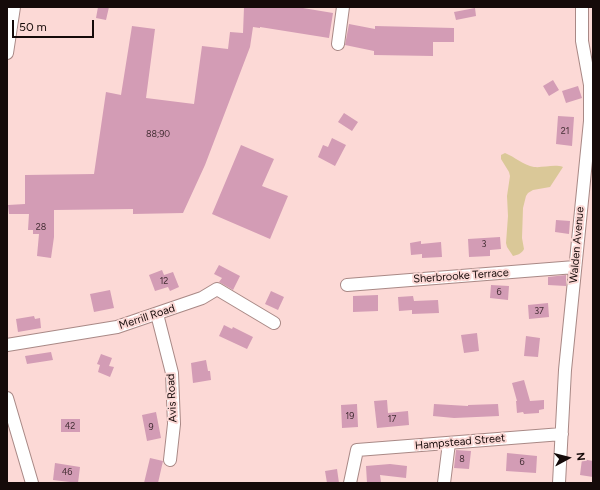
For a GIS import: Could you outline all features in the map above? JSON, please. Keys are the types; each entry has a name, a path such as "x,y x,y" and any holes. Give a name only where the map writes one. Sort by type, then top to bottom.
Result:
{"street":[{"path":"7,53 14,7"},
{"path":"338,44 343,7"},
{"name":"Walden Avenue","path":"558,483 565,370 590,121 590,85 582,42 582,7"},
{"name":"Sherbrooke Terrace","path":"347,285 575,267"},
{"name":"Merrill Road","path":"7,345 117,327 202,298 217,289 274,324"},
{"name":"Avis Road","path":"157,314 172,373 174,424 170,460"},
{"path":"7,398 32,483"},
{"name":"Hampstead Street","path":"350,483 357,450 562,434"},
{"path":"444,483 449,443"}],"shaded area":[{"path":"505,153 526,165 534,167 563,167 550,187 533,190 526,196 523,208 522,238 524,249 520,254 513,256 506,243 508,216 507,196 510,176 501,159 501,155"}],"building":[{"path":"98,7 109,7 106,20 96,18"},
{"path":"244,7 297,7 333,13 329,38 253,27 250,47 205,165 183,213 133,214 133,209 54,210 54,237 51,258 37,256 39,234 33,234 33,230 28,230 29,214 9,214 8,205 25,204 25,175 94,174 106,92 121,95 132,26 155,29 146,98 194,104 202,46 228,49 230,32 243,33"},
{"path":"475,8 476,16 456,20 454,12"},
{"path":"349,24 375,29 375,26 454,28 454,42 433,42 433,56 374,55 374,51 345,45"},
{"path":"553,80 559,90 549,96 543,86"},
{"path":"578,86 582,98 566,103 562,91"},
{"path":"344,113 358,122 352,131 338,122"},
{"path":"558,116 574,117 572,146 556,144"},
{"path":"332,138 346,145 335,166 318,157 323,145 328,147"},
{"path":"241,145 274,159 262,186 288,196 270,239 212,214"},
{"path":"556,220 570,221 569,234 555,232"},
{"path":"500,237 501,249 490,250 490,256 469,257 468,239"},
{"path":"421,241 421,244 441,242 442,257 422,258 422,254 411,255 410,243"},
{"path":"219,265 240,276 233,290 219,282 222,278 214,274"},
{"path":"162,270 164,275 173,272 179,287 170,291 168,287 155,291 149,275"},
{"path":"566,275 566,286 548,285 548,277"},
{"path":"491,285 509,286 508,300 490,298"},
{"path":"110,290 114,308 94,312 90,294"},
{"path":"271,291 284,297 278,310 265,304"},
{"path":"378,295 378,311 353,312 353,296"},
{"path":"413,296 414,301 438,300 439,313 412,314 412,310 399,311 398,297"},
{"path":"548,303 549,317 529,319 528,305"},
{"path":"34,316 35,319 40,318 41,328 18,332 16,319"},
{"path":"224,325 232,329 233,327 253,337 247,349 219,336"},
{"path":"477,333 479,351 464,353 461,335"},
{"path":"526,336 540,338 538,357 524,356"},
{"path":"51,352 53,360 27,364 25,356"},
{"path":"101,354 112,358 109,366 114,367 110,377 98,372 100,365 97,364"},
{"path":"206,360 208,371 210,371 211,380 193,383 191,363"},
{"path":"524,380 530,401 544,400 544,409 539,410 539,413 517,413 517,401 512,383"},
{"path":"387,400 388,413 408,411 409,425 377,428 374,401"},
{"path":"357,404 358,427 342,428 341,405"},
{"path":"434,404 468,406 498,404 499,416 454,418 433,416"},
{"path":"156,412 161,438 147,441 142,415"},
{"path":"61,419 80,419 80,432 61,432"},
{"path":"456,450 471,451 469,469 454,468"},
{"path":"507,453 537,456 536,473 506,471"},
{"path":"150,458 163,461 158,483 144,483"},
{"path":"582,459 593,461 593,477 580,475"},
{"path":"55,463 80,467 78,483 53,480"},
{"path":"390,464 407,466 406,478 380,475 381,482 367,483 366,466"},
{"path":"337,469 339,483 327,483 325,471"}]}
